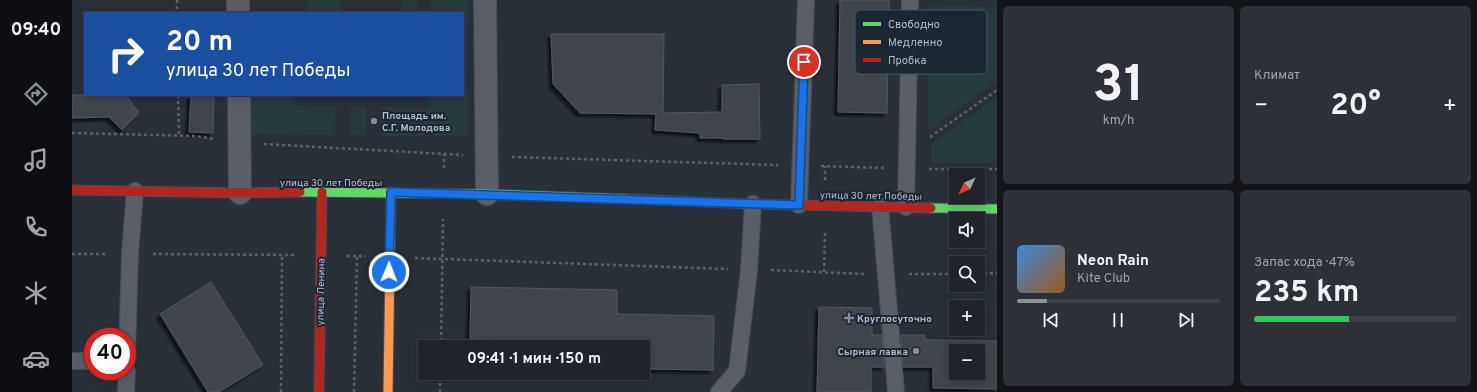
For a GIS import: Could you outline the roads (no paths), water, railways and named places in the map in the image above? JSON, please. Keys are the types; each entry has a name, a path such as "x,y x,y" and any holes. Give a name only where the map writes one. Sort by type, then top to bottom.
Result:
{"street":[{"path":"238,0 238,12"},
{"path":"486,0 487,194"},
{"path":"239,96 240,193"},
{"name":"улица 30 лет Победы","path":"72,190 240,193 391,192 753,204 997,209"},
{"name":"улица Ленина","path":"319,392 322,192"},
{"path":"388,392 391,192"}],"lane":[{"path":"799,205 806,0"},
{"path":"910,0 910,10"},
{"path":"906,207 909,74"},
{"path":"128,328 130,254 135,191"},
{"path":"719,392 737,371 749,270 753,204"},
{"path":"880,206 896,392"},
{"path":"72,361 84,360"},
{"path":"126,380 126,392"}],"place":[{"name":"Площадь им. С.Г. Молодова","path":"374,121"},
{"name":"Круглосуточно","path":"849,318"},
{"name":"Сырная лавка","path":"916,351"}]}
